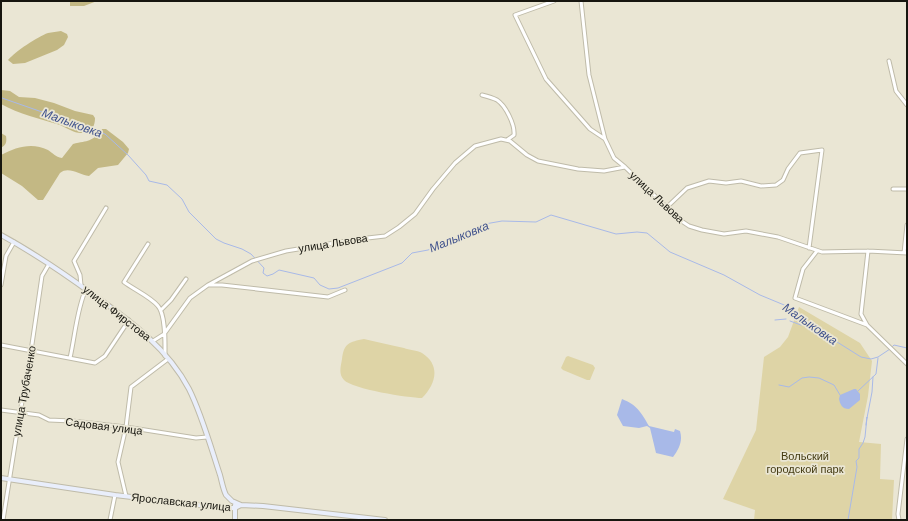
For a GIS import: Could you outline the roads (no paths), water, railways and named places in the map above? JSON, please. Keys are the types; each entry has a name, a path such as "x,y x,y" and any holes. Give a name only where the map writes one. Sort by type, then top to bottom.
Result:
{"main road":[{"name":"улица Фирстова","path":"1,235 86,288 129,320 153,342 177,369 189,390 207,437 224,491 235,505"},
{"name":"Ярославская улица","path":"1,478 115,495 223,508 235,505 268,506 385,520"},
{"path":"235,505 235,520"}],"street":[{"path":"554,1 515,15 546,79 590,129 605,139"},
{"path":"581,1 589,76 605,139 614,158 625,167"},
{"path":"889,61 896,91 907,105"},
{"path":"482,95 498,100 509,114 515,130 514,135 507,140"},
{"name":"улица Львова","path":"153,342 164,334 190,298 208,285 252,262 286,250 385,236 415,214 433,189 455,163 475,146 501,139 510,141 527,155 538,161 578,169 604,171 625,167 680,220 689,226 702,230 724,234 746,231 778,237 822,252 868,251 905,253"},
{"path":"667,207 687,188 708,181 726,183 741,182 761,186 776,185 783,180 788,169 800,153 822,150 809,248"},
{"path":"893,189 907,189"},
{"path":"81,285 80,275 74,262 106,208"},
{"path":"905,253 907,225"},
{"path":"1,285 6,256 14,242"},
{"path":"126,496 118,462 126,427 131,387 167,358 161,310 157,304 124,282 148,244"},
{"path":"817,251 803,268 795,298 867,325"},
{"path":"868,251 861,314 867,325 907,364"},
{"name":"улица Трубаченко","path":"4,520 42,276 49,264"},
{"path":"161,310 171,300 186,279"},
{"path":"208,285 236,286 328,297 345,290"},
{"path":"70,358 81,299 86,288"},
{"path":"1,345 95,363 105,356 129,320"},
{"name":"Садовая улица","path":"1,410 39,415 49,420 72,420 196,438 207,437"},
{"path":"899,520 898,514 907,439"},
{"path":"110,520 115,495"}],"water":[{"path":"856,389 860,394 860,400 849,409 845,408 840,403 840,395"},
{"path":"622,399 638,410 649,426 674,432 675,429 680,431 680,445 673,457 656,453 650,428 647,426 639,428 623,426 617,415"}],"waterway":[{"name":"Малыковка","path":"2,98 105,134 128,155 146,175 149,181 167,185 182,199 189,212 216,239 251,254 264,268 263,273 267,276 279,270 314,278 320,285 329,289 338,288 402,263 412,253 428,250 471,233 485,224 502,221 536,222 551,215 616,234 637,232 647,233 670,252 724,275 760,295 789,307 818,330 861,357 871,359 878,357 890,349"},
{"path":"775,320 786,319"},
{"path":"790,321 801,325 810,323"},
{"name":"Малыковка","path":"892,347 894,345 907,348"},
{"path":"858,391 876,374 878,358"},
{"path":"867,418 873,377"},
{"path":"779,385 789,387 802,378 819,378 834,385 840,395"},
{"path":"848,520 857,467 856,461 859,458 859,449 865,437 867,417 866,425"}],"park label":[{"name":"Вольский городской парк","path":"805,462"}]}
